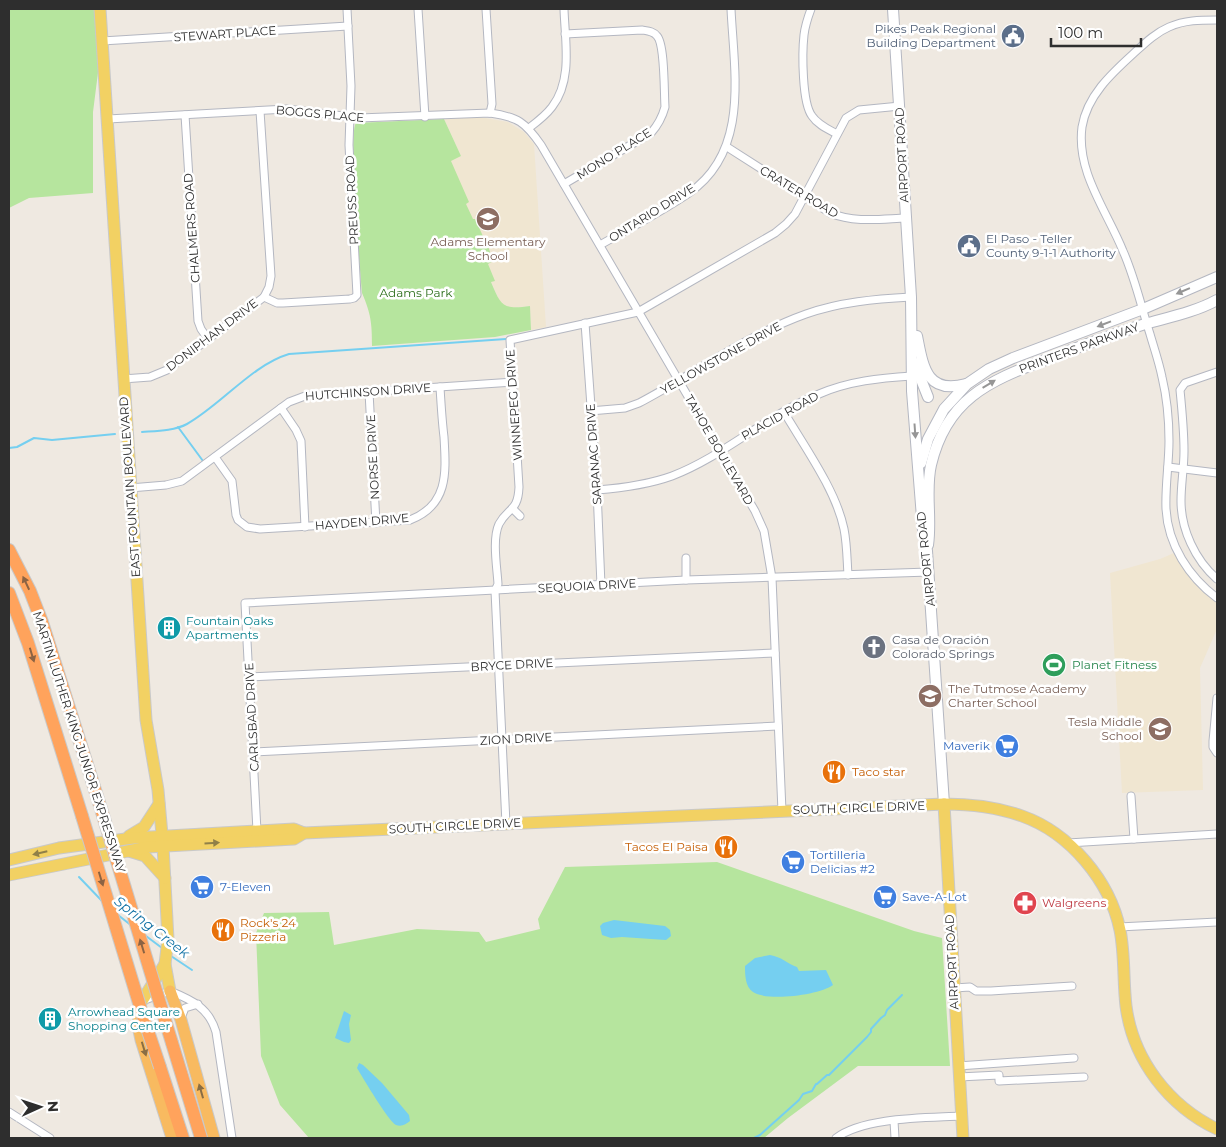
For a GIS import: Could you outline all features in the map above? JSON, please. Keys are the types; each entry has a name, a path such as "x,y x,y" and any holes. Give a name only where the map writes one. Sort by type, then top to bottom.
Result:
{"highway":[{"name":"MARTIN LUTHER KING JUNIOR EXPRESSWAY","path":"9,550 30,591 42,622 201,1138"},
{"name":"MARTIN LUTHER KING JUNIOR EXPRESSWAY","path":"9,593 28,643 142,1013 184,1138"},
{"path":"165,993 181,1020 214,1138"},
{"path":"142,1001 138,1026 141,1040 172,1138"}],"main road":[{"name":"EAST FOUNTAIN BOULEVARD","path":"100,9 146,720 163,841 168,939 163,967 165,993"},
{"name":"AIRPORT ROAD","path":"893,9 912,315 918,478 922,530 928,551 962,1138"},
{"name":"PRINTERS PARKWAY","path":"918,478 921,458 928,439 944,409 966,384 1003,362 1144,309 1217,277"},
{"name":"PRINTERS PARKWAY","path":"928,551 931,465 944,430 953,416 973,394 1004,375 1085,344 1189,312 1217,300"},
{"path":"912,315 926,372 934,381 949,387 966,384"},
{"path":"917,340 920,377 928,396"},
{"path":"913,379 928,396 953,416"},
{"path":"9,875 123,845 144,827 159,804"},
{"name":"SOUTH CIRCLE DRIVE","path":"163,841 294,839 304,834 944,804 987,807 1024,816 1040,824 1067,843 1098,878 1111,904 1119,927 1124,955 1126,1008 1139,1050 1152,1074 1170,1096 1190,1113 1217,1129"},
{"name":"SOUTH CIRCLE DRIVE","path":"163,841 257,830 294,829 304,834"},
{"path":"9,860 59,848 163,841"},
{"path":"123,845 145,856 165,878"},
{"name":"EAST FOUNTAIN BOULEVARD","path":"142,1001 163,967"}],"street":[{"name":"PREUSS ROAD","path":"264,297 277,303 283,303 350,299 357,295 348,145 351,86 347,9"},
{"path":"418,9 425,117"},
{"path":"486,9 492,104 490,113"},
{"path":"529,128 552,107 563,85 566,69 564,9"},
{"name":"ONTARIO DRIVE","path":"600,245 690,192 709,175 727,147 733,124 735,99 731,9"},
{"path":"811,9 804,34 803,49 807,106 811,116 820,125 837,134"},
{"path":"1217,20 1185,22 1155,35 1104,82 1094,97 1085,117 1081,141 1085,165 1124,252 1144,309 1161,371 1169,423 1166,508 1173,541 1186,568 1217,598"},
{"name":"STEWART PLACE","path":"102,42 348,26"},
{"name":"MONO PLACE","path":"564,184 651,133 658,125 665,107 662,46 656,34 642,30 565,34"},
{"name":"WINNEPEG DRIVE","path":"506,824 495,591 498,584 496,533 500,523 513,510 519,496 520,487 510,340 638,312 774,233 795,214 846,118 859,110 900,106"},
{"name":"BOGGS PLACE","path":"108,119 287,109 350,118 425,117 490,113 506,115 529,128"},
{"name":"DONIPHAN DRIVE","path":"123,379 160,374 264,297 269,287 270,276 260,110"},
{"name":"CHALMERS ROAD","path":"185,115 198,321 208,339"},
{"name":"TAHOE BOULEVARD","path":"529,128 679,380 755,511 764,531 772,578 782,811"},
{"name":"CRATER ROAD","path":"727,147 830,213 843,218 857,220 906,218"},
{"name":"YELLOWSTONE DRIVE","path":"590,411 625,408 638,403 764,331 807,314 872,299 911,297"},
{"name":"SARANAC DRIVE","path":"585,323 597,490 601,585"},
{"path":"1217,372 1184,383 1180,390 1184,439 1181,502 1186,529 1197,555 1217,579"},
{"name":"PLACID ROAD","path":"597,490 632,487 674,475 814,396 842,386 879,378 913,379"},
{"name":"HUTCHINSON DRIVE","path":"130,488 166,485 182,481 297,398 514,382"},
{"name":"HAYDEN DRIVE","path":"242,523 247,527 260,529 376,523 404,521 424,513 432,506 440,494 445,475 440,387"},
{"name":"NORSE DRIVE","path":"369,392 376,523"},
{"path":"281,408 301,441 305,526"},
{"path":"784,412 831,494 839,512 844,530 848,575"},
{"path":"215,457 232,481 236,515 242,523 235,529"},
{"path":"1168,467 1217,473"},
{"path":"513,510 520,516"},
{"path":"424,513 430,520"},
{"path":"686,558 686,580"},
{"name":"SEQUOIA DRIVE","path":"245,603 686,580 929,572"},
{"name":"CARLSBAD DRIVE","path":"245,603 257,830"},
{"name":"BRYCE DRIVE","path":"250,677 775,653"},
{"path":"1217,698 1213,746 1217,753"},
{"name":"ZION DRIVE","path":"253,752 778,726"},
{"path":"1131,796 1134,839"},
{"path":"1067,843 1217,834"},
{"path":"1119,927 1217,922"},
{"path":"954,988 970,987 976,991 991,991 1072,986"},
{"path":"142,1001 165,993 187,998 198,1004 212,1019 216,1032 232,1138"},
{"path":"181,1020 185,1008 198,1004"},
{"path":"959,1072 1074,1058"},
{"path":"959,1072 999,1075 1000,1081 1084,1077"},
{"path":"9,1112 50,1138"},
{"path":"836,1138 857,1127 894,1121 961,1116"},
{"path":"894,1121 895,1138"}],"shaded area":[{"name":"Adams Elementary School","path":"479,117 508,122 524,132 534,144 546,327 531,330 530,306 512,308 500,302 491,282 449,159 461,156 444,119"},
{"name":"Tesla Middle School","path":"1174,553 1192,581 1217,602 1217,629 1200,668 1203,790 1122,793 1110,573 1160,559"}],"green space":[{"path":"9,9 100,9 102,41 93,112 93,193 29,198 9,208"},
{"name":"Adams Park","path":"444,119 461,156 451,161 469,202 466,204 473,219 475,219 493,261 488,264 495,281 491,282 504,304 514,307 530,306 531,330 495,337 372,346 370,319 362,293 357,232 353,151 356,123"},
{"path":"717,862 914,931 942,938 950,1066 858,1066 764,1138 309,1138 280,1105 261,1056 256,933 264,913 329,912 334,945 417,929 479,932 486,942 540,929 538,919 565,867"}],"water":[{"path":"614,920 665,926 670,930 671,936 666,940 611,938 602,935 600,926 603,923"},
{"path":"770,955 797,967 799,971 826,970 833,985 817,992 793,996 770,997 753,992 747,984 745,966 755,958"},
{"path":"344,1011 351,1015 349,1024 351,1040 349,1043 335,1038"},
{"path":"359,1063 382,1083 409,1115 410,1121 400,1126 393,1122 357,1068"}],"waterway":[{"path":"142,432 171,429 187,424 212,407 262,367 275,359 289,354 506,339"},
{"path":"178,427 203,461"},
{"path":"9,448 17,447 34,438 52,440 115,434"},
{"name":"Spring Creek","path":"79,877 103,902"},
{"name":"Spring Creek","path":"118,915 132,926"},
{"name":"Spring Creek","path":"146,936 162,948"},
{"name":"Spring Creek","path":"171,956 192,970"},
{"path":"754,1138 760,1135 799,1100 803,1094 812,1091 816,1084 829,1075 867,1037 871,1029 902,995"}],"place":[{"name":"Pikes Peak Regional Building Department","path":"1013,36"},
{"name":"Adams Elementary School","path":"488,219"},
{"name":"El Paso - Teller County 9-1-1 Authority","path":"969,246"},
{"name":"Fountain Oaks Apartments","path":"169,628"},
{"name":"Casa de Oración Colorado Springs","path":"874,647"},
{"name":"Planet Fitness","path":"1054,665"},
{"name":"The Tutmose Academy Charter School","path":"930,696"},
{"name":"Tesla Middle School","path":"1160,729"},
{"name":"Maverik","path":"1007,746"},
{"name":"Taco star","path":"834,772"},
{"name":"Tacos El Paisa","path":"726,847"},
{"name":"Tortilleria Delicias #2","path":"793,862"},
{"name":"7-Eleven","path":"202,887"},
{"name":"Save-A-Lot","path":"885,897"},
{"name":"Walgreens","path":"1025,903"},
{"name":"Rock's 24 Pizzeria","path":"223,930"},
{"name":"Arrowhead Square Shopping Center","path":"50,1019"}]}
